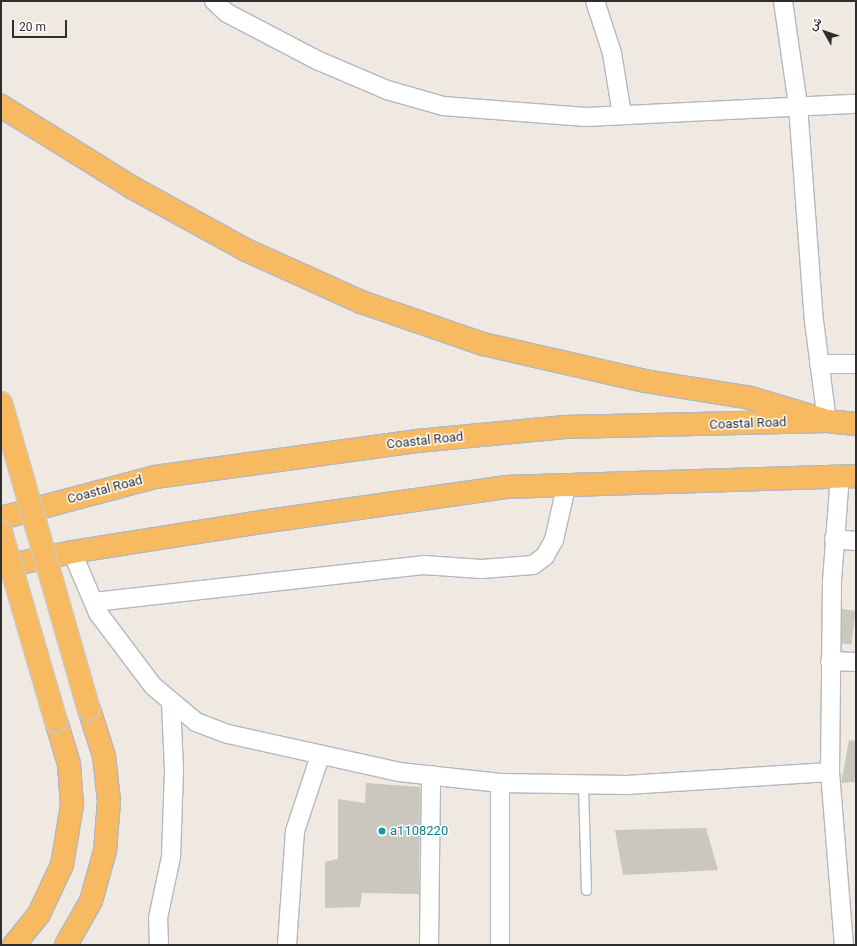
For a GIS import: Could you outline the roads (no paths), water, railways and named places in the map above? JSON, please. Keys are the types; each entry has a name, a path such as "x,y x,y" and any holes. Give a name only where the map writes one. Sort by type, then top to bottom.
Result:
{"highway":[{"path":"1,106 133,188 246,250 361,302 483,344 644,381 751,398 827,421"},
{"path":"1,403 89,709 104,756 109,800 105,851 91,901 66,945"},
{"name":"Coastal Road","path":"1,518 155,477 417,441 565,427 827,421 856,424"},
{"path":"1,568 72,552 508,487 567,483 848,475"},
{"path":"1,532 69,764 72,805 62,865 40,914 14,945"}],"street":[{"path":"214,1 233,17 387,90 443,106 586,117 798,104 856,104"},
{"path":"595,1 612,53 622,115"},
{"path":"784,1 798,104 819,364 827,421"},
{"path":"819,364 856,364"},
{"path":"844,945 830,772 830,661 834,539 848,475"},
{"path":"94,602 422,565 497,569 533,565 545,556 554,540 567,483"},
{"path":"834,539 856,541"},
{"path":"72,552 94,602 127,656 171,704 196,722 228,734 320,756 431,775 500,783 627,785 830,772"},
{"path":"830,661 856,662"},
{"path":"159,945 158,918 171,856 174,769 171,704"},
{"path":"287,945 295,831 320,756"},
{"path":"429,945 431,775"},
{"path":"500,783 500,945"}],"lane":[{"path":"583,784 586,890"}],"place":[{"name":"a1108220","path":"382,831"}]}
